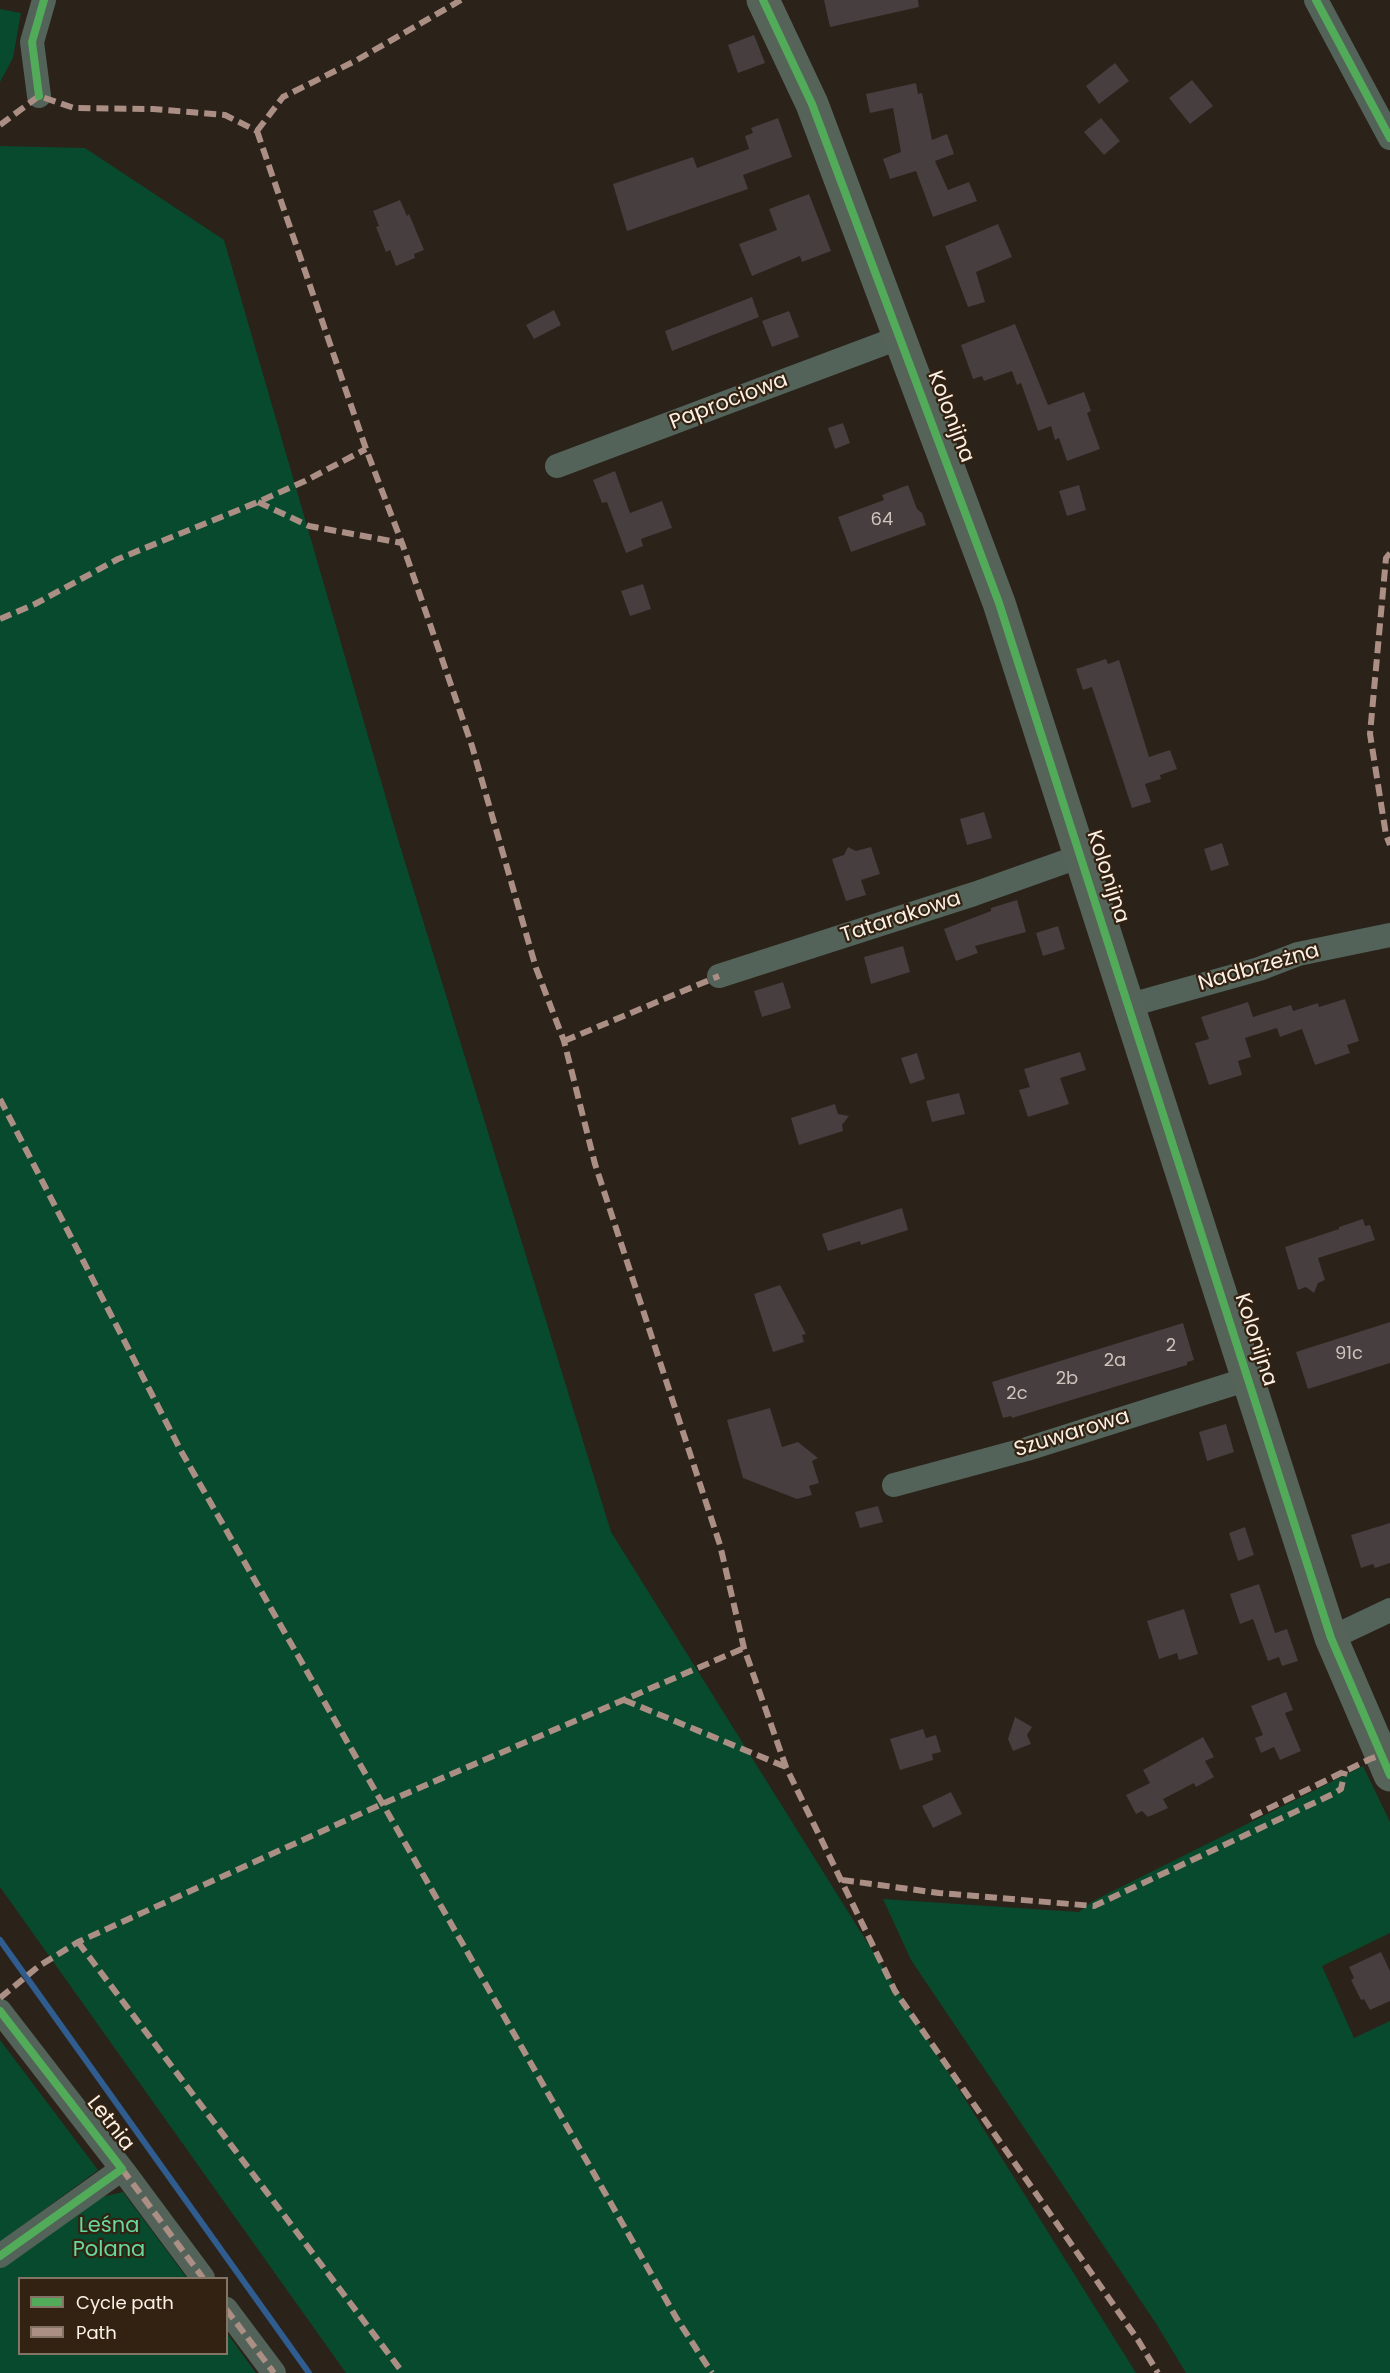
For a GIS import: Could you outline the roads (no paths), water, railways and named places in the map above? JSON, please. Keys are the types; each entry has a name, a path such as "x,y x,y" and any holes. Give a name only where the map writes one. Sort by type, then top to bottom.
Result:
{"street":[{"path":"39,96 32,42 44,0"},
{"name":"Kolonijna","path":"763,0 812,104 999,603 1130,1005 1331,1638 1390,1775"},
{"path":"1316,0 1390,138"},
{"name":"Paprociowa","path":"557,466 901,338"},
{"name":"Tatarakowa","path":"719,976 974,894 1081,856"},
{"name":"Nadbrzeżna","path":"1130,1005 1259,969 1298,954 1390,935"},
{"name":"Szuwarowa","path":"894,1485 1027,1449 1248,1379"},
{"path":"1331,1638 1390,1610"},
{"name":"Letnia","path":"0,2011 122,2169 0,2256"},
{"path":"122,2169 202,2277"},
{"path":"228,2313 274,2373"}],"waterway":[{"path":"0,1940 309,2373"}],"park label":[{"name":"Leśna Polana","path":"109,2239"}]}
